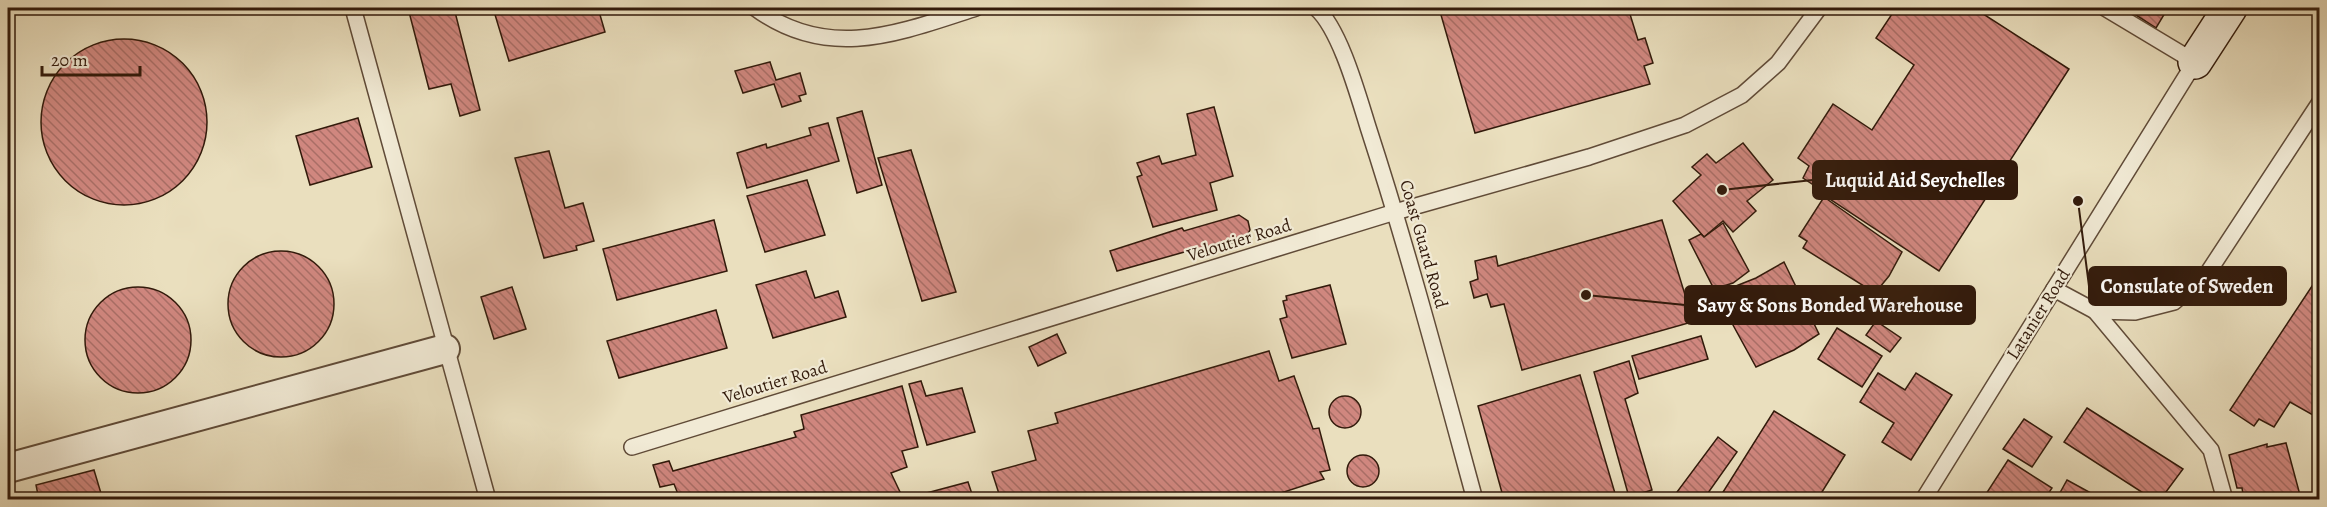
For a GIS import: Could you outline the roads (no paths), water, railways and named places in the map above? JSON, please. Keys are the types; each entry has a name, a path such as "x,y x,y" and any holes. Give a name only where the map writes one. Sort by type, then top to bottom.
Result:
{"street":[{"name":"Latanier Road","path":"2194,62 2230,8"},
{"path":"8,468 445,349"}],"lane":[{"path":"353,8 488,500"},
{"path":"756,8 800,32 841,40 906,30 976,8"},
{"name":"Coast Guard Road","path":"1316,8 1327,17 1353,81 1395,212 1475,500"},
{"name":"Veloutier Road","path":"632,447 1395,212 1589,157 1686,125 1742,96 1778,63 1819,8"},
{"path":"2105,8 2194,62"},
{"name":"Latanier Road","path":"1923,500 2194,62"},
{"path":"2096,311 2135,312 2174,302 2207,274 2319,102"},
{"path":"2054,289 2096,311 2211,450 2225,500"}],"place":[{"name":"Luquid Aid Seychelles","path":"1722,190"},
{"name":"Consulate of Sweden","path":"2078,201"},
{"name":"Savy & Sons Bonded Warehouse","path":"1586,295"}]}
